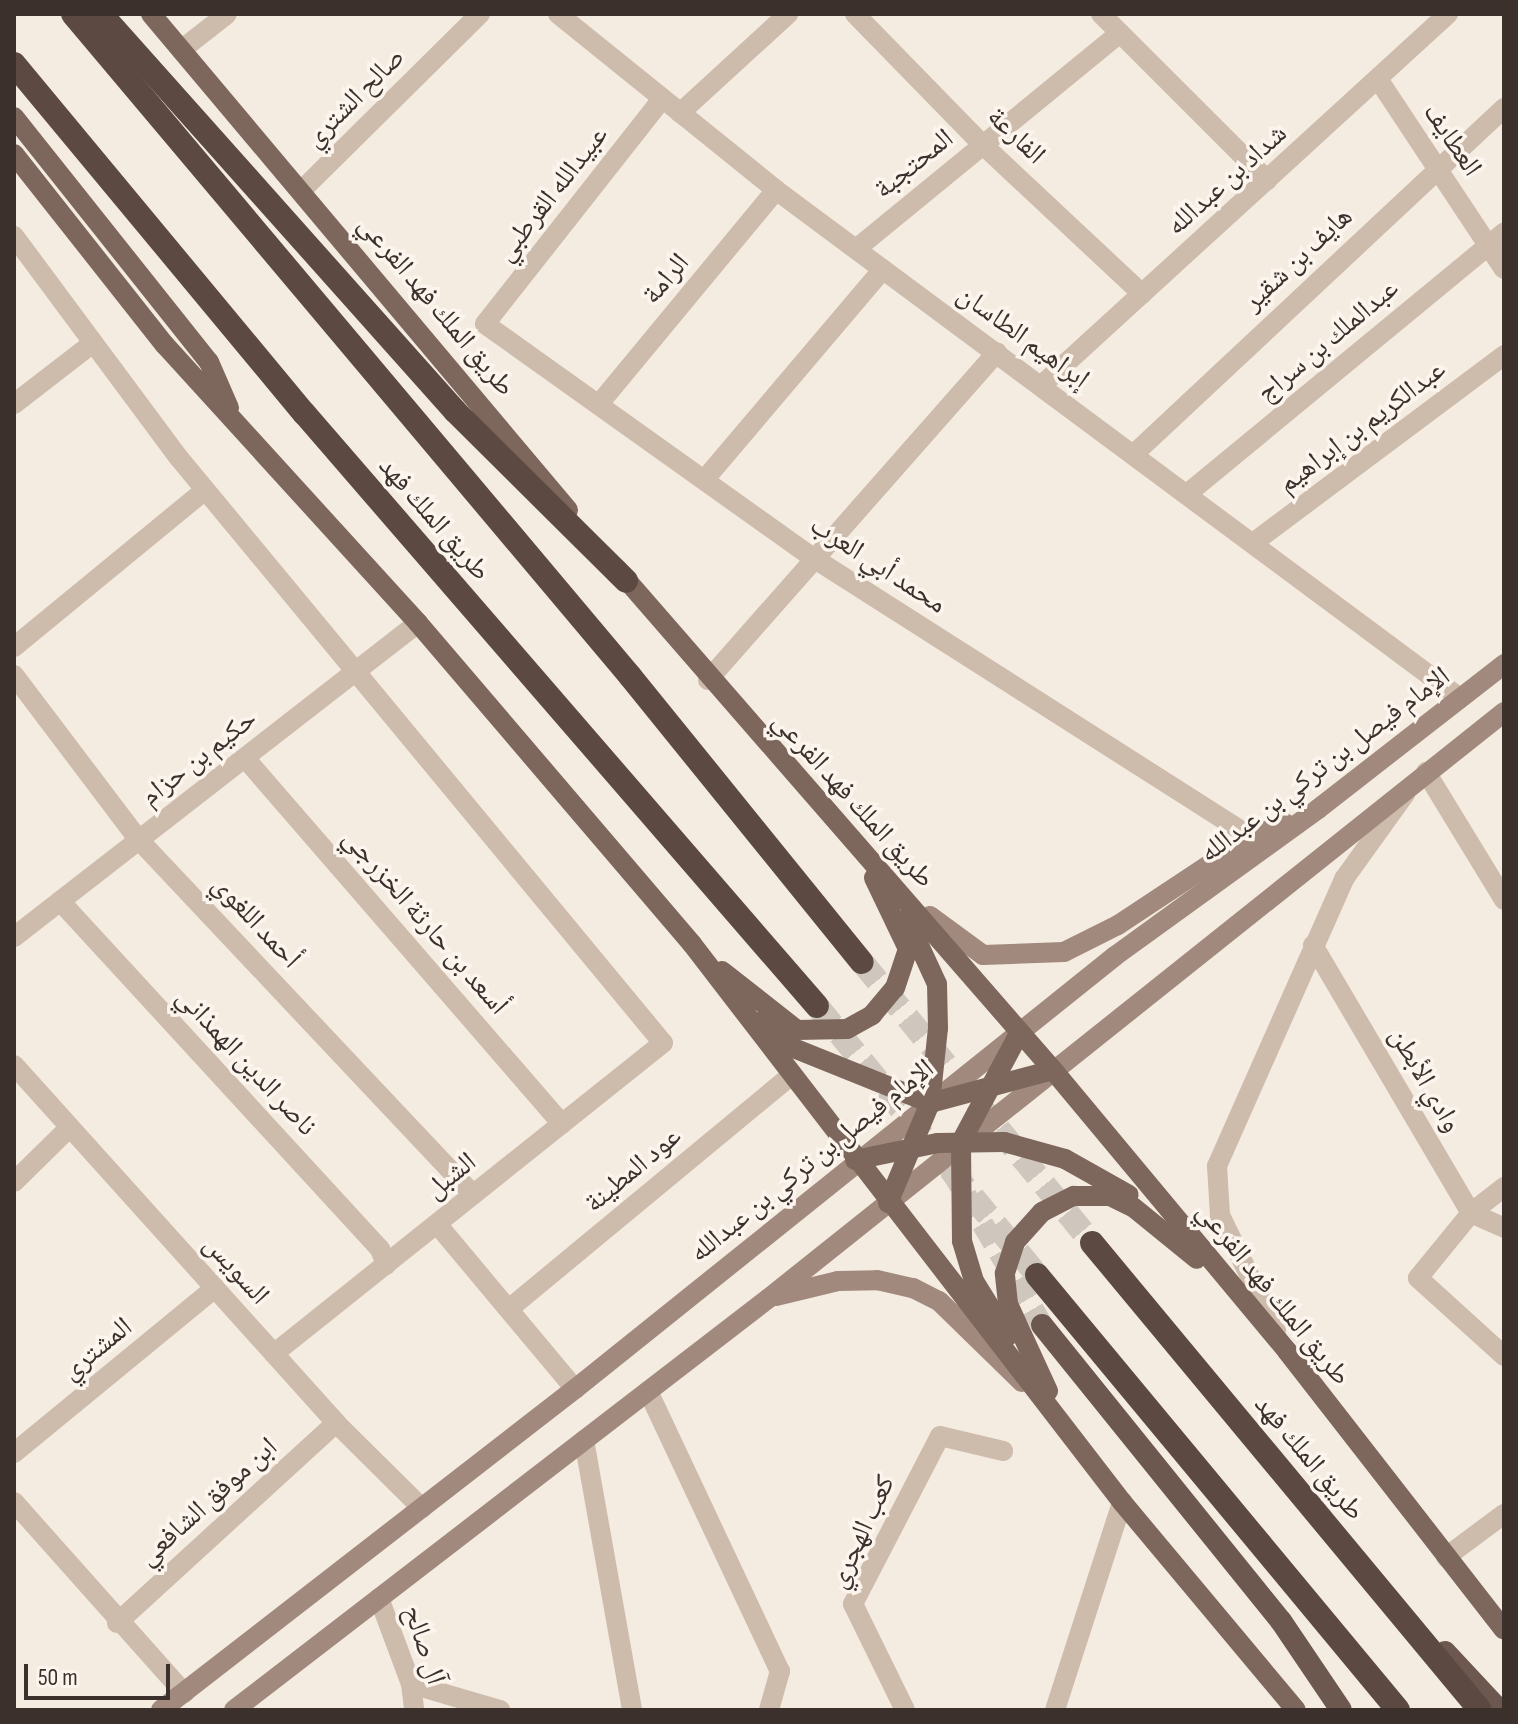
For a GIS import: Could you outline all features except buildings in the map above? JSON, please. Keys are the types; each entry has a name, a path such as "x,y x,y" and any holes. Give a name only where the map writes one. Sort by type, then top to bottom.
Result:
{"highway":[{"name":"طريق الملك فهد","path":"73,14 630,676 862,962"},
{"path":"101,14 444,400 626,581"},
{"name":"طريق الملك فهد","path":"14,64 314,425 817,1006"},
{"name":"طريق الملك فهد","path":"1092,1243 1480,1710"},
{"path":"1037,1275 1398,1710"},
{"path":"1042,1325 1281,1621 1341,1710"},
{"path":"1328,1528 1499,1710"}],"main road":[{"name":"طريق الملك فهد الفرعي","path":"151,14 303,189 708,680 850,835 1053,1070 1287,1351 1504,1630"},
{"path":"14,117 209,362 239,430"},
{"path":"14,154 239,430 418,623 692,944 791,1047 930,1103 1053,1070"},
{"name":"الإمام فيصل بن تركي بن عبدالله","path":"161,1710 575,1389 855,1160 1115,956 1318,809 1504,664"},
{"path":"234,1710 769,1298 1504,712"},
{"path":"850,835 947,934 983,955 1025,957 1064,952 1118,925 1251,837 1318,809"},
{"path":"692,944 783,1024 797,1030 847,1029 872,1015 895,988 908,949 901,925 850,835"},
{"path":"850,835 913,927 937,984 930,1103 915,1146 888,1203"},
{"path":"692,944 790,1076 1064,1423 1122,1502 1296,1710"},
{"path":"1019,1034 961,1142 962,1241 974,1281 1064,1423"},
{"path":"855,1160 915,1146 961,1142 1004,1142 1065,1159 1135,1198 1230,1286"},
{"path":"1064,1423 1008,1304 1005,1273 1015,1242 1042,1212 1074,1196 1110,1196 1133,1207 1230,1286"},
{"path":"769,1298 838,1281 877,1280 913,1288 939,1301 1064,1423"}],"street":[{"path":"181,50 227,14"},
{"name":"صالح الشتري","path":"303,189 480,14"},
{"name":"إبراهيم الطاسان","path":"558,14 776,190 1460,698"},
{"path":"680,113 788,14"},
{"name":"الفارعة","path":"855,14 983,145 1142,294"},
{"path":"1101,14 1267,180"},
{"name":"شداد بن عبدالله","path":"1042,385 1267,180 1380,82 1448,14"},
{"name":"المحتجبة","path":"856,249 1120,33"},
{"name":"العطايف","path":"1380,82 1437,167 1496,239 1504,269"},
{"name":"عبيدالله القرطبي","path":"485,324 662,99"},
{"name":"هايف بن شقير","path":"1134,454 1437,167 1504,108"},
{"name":"الرامة","path":"599,404 776,190"},
{"path":"14,236 205,490 356,672"},
{"name":"عبدالملك بن سراج","path":"1187,494 1496,239"},
{"path":"705,479 883,269"},
{"name":"محمد أبي العرب","path":"485,324 815,559 1251,837"},
{"path":"14,404 93,343"},
{"path":"708,680 997,352"},
{"name":"عبدالكريم بن إبراهيم","path":"1253,543 1504,355"},
{"path":"14,647 205,490"},
{"name":"حكيم بن حزام","path":"14,937 418,623"},
{"name":"الشبل","path":"274,1354 663,1043 356,672"},
{"name":"أحمد اللغوي","path":"14,675 139,840 473,1194"},
{"name":"أسعد بن حارثة الخزرجي","path":"245,758 562,1124"},
{"path":"1287,1351 1230,1242 1220,1215 1217,1166 1344,879 1420,777 1504,900"},
{"name":"ناصر الدين الهمذاني","path":"60,901 380,1249 386,1265"},
{"name":"وادي الأبطن","path":"1313,945 1471,1213"},
{"name":"السويس","path":"14,1065 336,1423 422,1508"},
{"name":"عود المطينة","path":"510,1308 790,1076"},
{"path":"14,1182 70,1127"},
{"path":"1504,1187 1471,1213 1418,1278 1504,1356"},
{"path":"1471,1213 1504,1228"},
{"path":"437,1224 575,1389"},
{"name":"المشتري","path":"14,1453 215,1288"},
{"path":"648,1391 780,1671 769,1710"},
{"name":"ابن موفق الشافعي","path":"117,1623 336,1423"},
{"name":"كعب الهجري","path":"905,1710 853,1604 940,1436 1003,1451"},
{"path":"584,1440 632,1710"},
{"path":"14,1502 117,1623 184,1693"},
{"path":"1055,1710 1122,1502"},
{"path":"1446,1557 1504,1514"},
{"name":"آل صالح","path":"379,1598 411,1684 414,1710"},
{"path":"411,1684 500,1710"}],"tunnel":[{"path":"862,962 1092,1243"},
{"path":"817,1006 924,1137"},
{"path":"949,1167 1042,1325"},
{"path":"950,1169 1037,1275"}]}
